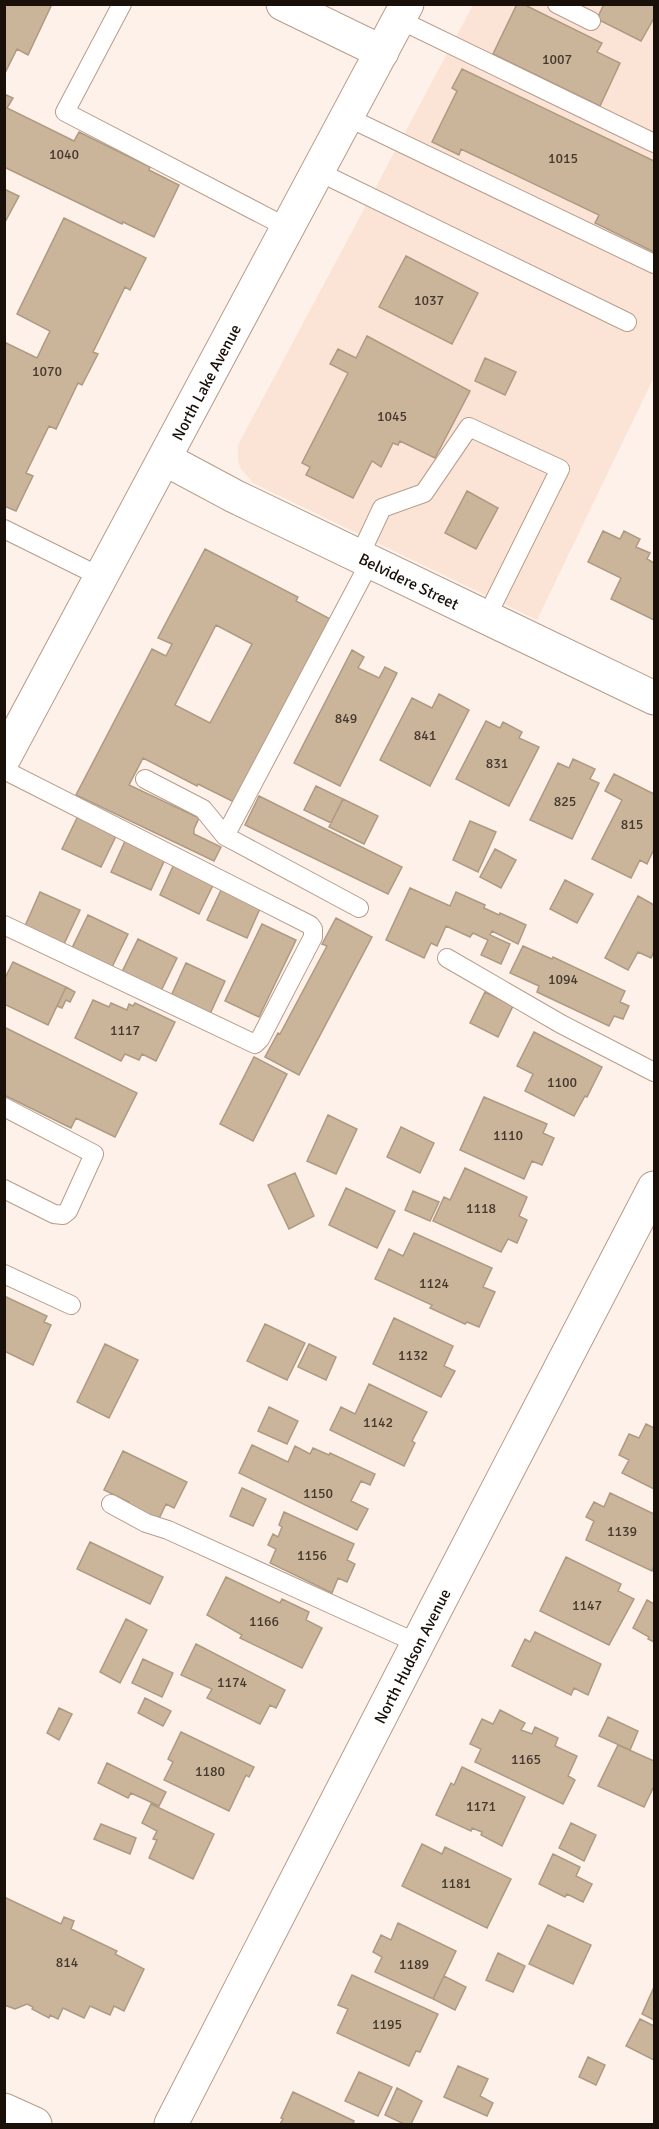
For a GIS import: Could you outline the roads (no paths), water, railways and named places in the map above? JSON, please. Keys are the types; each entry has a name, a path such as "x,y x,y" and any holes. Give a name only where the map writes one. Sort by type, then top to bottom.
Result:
{"street":[{"path":"283,4 382,52"},
{"name":"North Lake Avenue","path":"4,758 403,12"},
{"name":"Belvidere Street","path":"165,459 234,496 654,699"},
{"name":"North Hudson Avenue","path":"171,2124 654,1188"},
{"path":"4,2110 35,2124"}],"lane":[{"path":"122,4 65,112 288,228"},
{"path":"556,4 591,21"},
{"path":"403,12 654,143"},
{"path":"347,117 654,264"},
{"path":"317,171 627,322"},
{"path":"225,836 365,559 382,508 424,493 469,427 560,469 486,618"},
{"path":"4,529 101,577"},
{"path":"4,770 314,929 313,937 260,1039 255,1044 4,925"},
{"path":"145,779 203,809 225,836 359,908"},
{"path":"447,958 561,1024 654,1072"},
{"path":"4,1107 89,1150 94,1155 68,1211 63,1215 54,1214 4,1189"},
{"path":"4,1274 71,1305"},
{"path":"111,1504 146,1523 168,1530 419,1644"}]}
